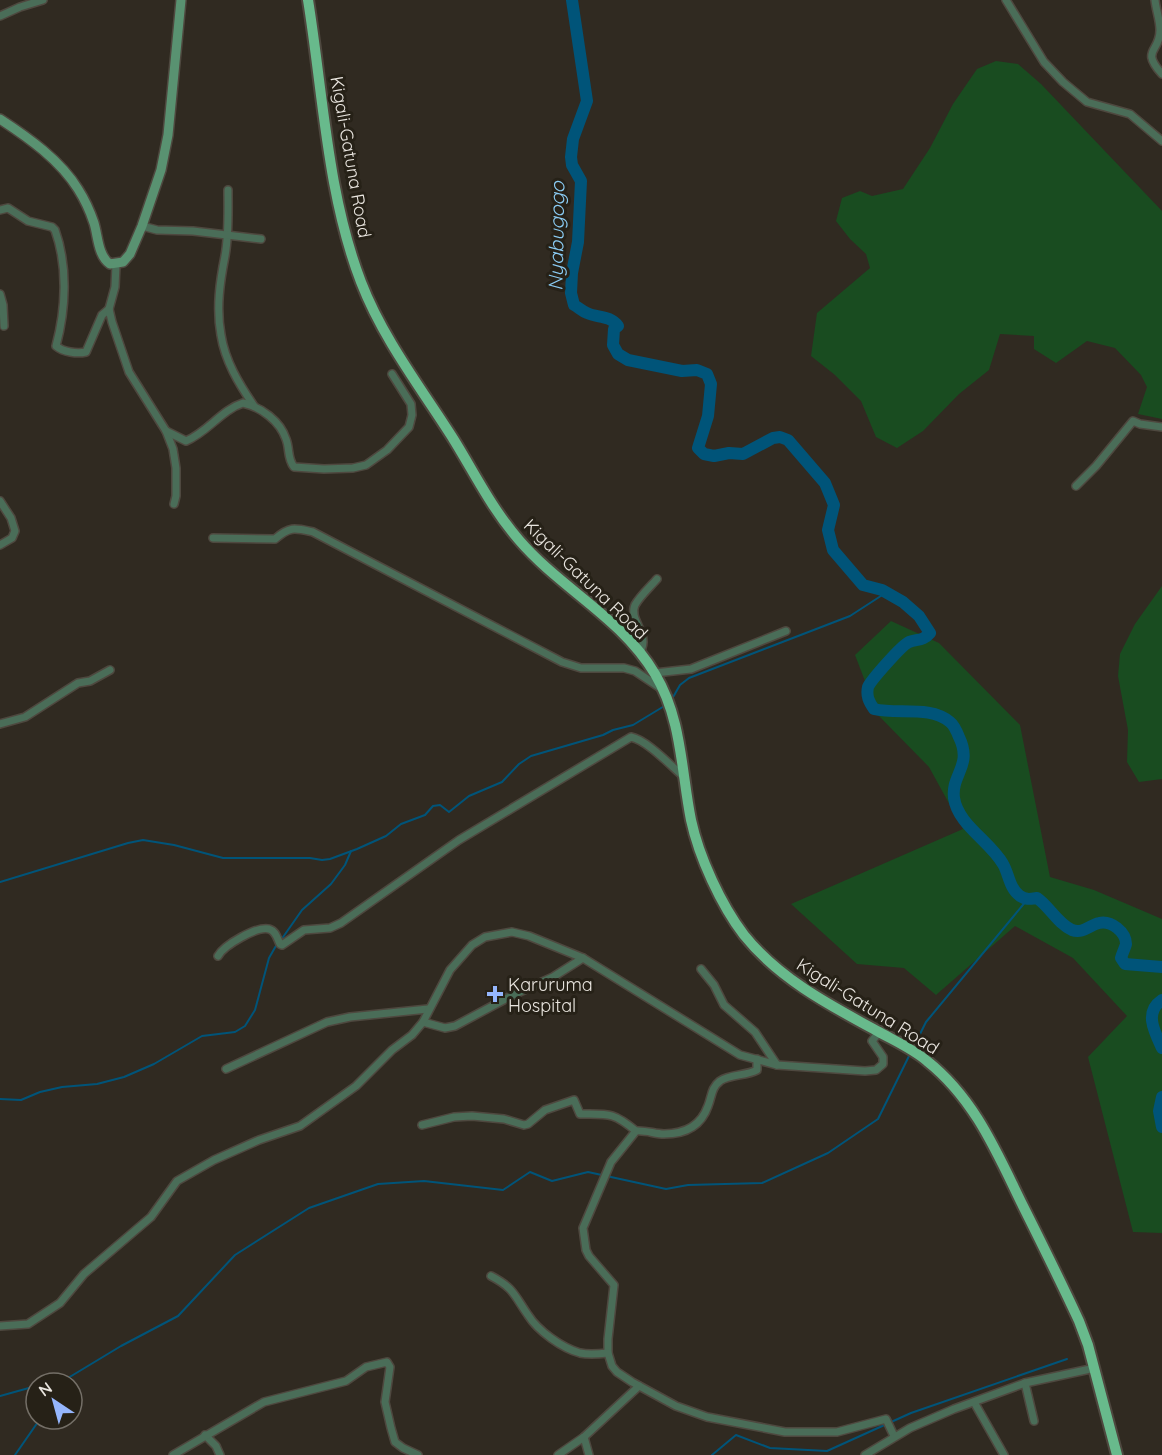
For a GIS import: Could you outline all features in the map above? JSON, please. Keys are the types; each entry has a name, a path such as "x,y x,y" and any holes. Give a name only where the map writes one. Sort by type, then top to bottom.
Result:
{"highway":[{"name":"Kigali-Gatuna Road","path":"308,0 343,223 362,285 382,328 503,520 521,543 606,616 640,652 655,674 674,716 695,836 711,877 744,934 761,954 794,982 923,1057 941,1072 982,1123 998,1151 1071,1304 1088,1345 1117,1455"}],"main road":[{"path":"0,119 44,152 75,184 94,221 103,258 110,264 123,262 130,254 142,226 161,170 168,135 181,0"}],"street":[{"path":"0,16 43,0"},
{"path":"1006,0 1044,62 1063,82 1087,102 1130,114 1162,141"},
{"path":"1155,0 1160,34 1151,53 1151,59 1162,74"},
{"path":"228,190 227,235 220,279 220,333 231,368 254,406"},
{"path":"0,210 8,208 28,221 52,227 54,230 63,259 62,314 56,346 58,349 75,353 86,352 102,315 109,309"},
{"path":"142,226 157,230 261,239"},
{"path":"116,264 115,286 109,309 114,331 129,372 166,431 176,468 174,504"},
{"path":"0,294 4,326"},
{"path":"166,431 186,441 233,406 243,403 254,406 276,422 287,439 289,461 294,467 339,470 360,467 377,459 409,427 412,415 411,404 392,374"},
{"path":"1076,486 1096,466 1129,423 1133,421 1162,428"},
{"path":"0,501 11,518 15,531 12,538 0,545"},
{"path":"213,538 275,539 285,530 292,528 313,532 562,662 581,668 624,668 635,671 664,690"},
{"path":"640,652 644,639 634,611 635,605 657,579"},
{"path":"655,674 691,669 786,631"},
{"path":"0,724 25,717 78,683 90,681 110,670"},
{"path":"218,956 224,947 258,930 270,929 282,945 304,930 336,927 459,840 631,737 646,745 684,777"},
{"path":"0,1326 28,1324 52,1309 92,1266 151,1217 177,1181 214,1160 259,1140 300,1126 356,1086 392,1050 412,1035 423,1022 442,983 460,958 472,945 485,936 512,932 529,936 583,958 729,1049 740,1055 777,1065 876,1070 883,1064 883,1057 872,1041 879,1032"},
{"path":"423,1022 445,1028 455,1026 553,977 583,958"},
{"path":"701,969 714,985 724,1005 755,1032 777,1065"},
{"path":"226,1069 327,1023 350,1017 428,1009"},
{"path":"757,1059 756,1070 723,1079 717,1083 701,1122 677,1133 636,1131 611,1162 583,1228 590,1256 614,1285 608,1340 608,1353 612,1366 616,1372 676,1406 707,1417 785,1432 837,1432 886,1419 894,1436"},
{"path":"422,1125 454,1117 472,1116 504,1119 524,1125 545,1110 574,1100 580,1114 609,1114 621,1119 636,1131"},
{"path":"491,1275 505,1283 515,1293 526,1314 536,1326 562,1345 580,1353 608,1353"},
{"path":"173,1455 264,1402 346,1381 366,1367 387,1362 390,1367 385,1402 395,1442 418,1455"},
{"path":"868,1454 917,1424 974,1402 1025,1383 1095,1368"},
{"path":"1025,1383 1034,1421"},
{"path":"558,1455 584,1437 639,1386"},
{"path":"974,1402 1004,1455"},
{"path":"205,1435 216,1446 220,1455"},
{"path":"584,1437 589,1455"}],"green space":[{"path":"996,61 1018,64 1041,84 1162,211 1162,419 1138,414 1147,387 1141,375 1115,348 1087,341 1056,363 1034,349 1034,336 1000,334 989,370 959,394 923,431 897,448 876,437 861,401 835,375 811,356 817,313 870,268 866,254 836,221 842,198 860,191 872,196 903,189 930,148 953,104 977,69"},
{"path":"1162,586 1162,779 1139,782 1127,762 1128,730 1118,676 1120,654 1135,624"},
{"path":"891,621 939,643 1020,725 1050,877 1094,890 1162,919 1162,1233 1133,1232 1088,1057 1127,1016 1073,958 1015,926 936,995 904,968 857,964 791,904 963,829 929,767 878,715 855,655"}],"waterway":[{"name":"Nyabugogo","path":"572,0 587,101 573,139 571,157 572,165 581,181 578,242 572,273 571,293 574,305 591,315 615,322 618,326 614,329 613,345 618,354 628,360 682,371 697,370 707,374 711,384 708,416 698,448 704,454 714,456 729,453 743,454 773,438 780,437 788,440 825,483 834,505 828,530 833,550 863,585 882,590 903,602 919,616 930,633 923,639 905,645 870,683 868,696 874,709 933,714 953,725 963,747 964,755 955,782 954,798 957,808 968,825 1003,864 1016,893 1026,899 1037,898 1062,924 1072,930 1083,930 1099,923 1113,925 1121,931 1125,940 1126,944 1121,958 1125,964 1162,967"},
{"path":"672,699 680,685 689,678 850,616 887,592"},
{"path":"0,882 143,840 174,845 223,858 330,859 386,836 401,824 425,815 433,806 440,805 449,812 469,796 502,782 519,764 531,756 633,725 666,705"},
{"path":"281,940 302,910 331,884 345,865 351,851"},
{"path":"914,1046 926,1022 1027,900"},
{"path":"0,1099 21,1100 40,1092 62,1087 97,1084 124,1077 154,1064 202,1036 235,1032 245,1026 255,1010 269,958 277,944"},
{"name":"Nyabugogo","path":"1162,1000 1153,1010 1152,1016 1154,1029 1162,1048"},
{"path":"80,1371 178,1316 235,1255 309,1208 378,1184 424,1181 503,1190 530,1172 552,1181 588,1172 666,1189 688,1185 762,1183 828,1153 878,1119 910,1054"},
{"name":"Nyabugogo","path":"1162,1097 1159,1111 1162,1127"},
{"path":"712,1455 736,1435 770,1448 827,1451 911,1413 1067,1359"},
{"path":"0,1396 24,1389"},
{"path":"15,1455 32,1431"}],"place":[{"name":"Karuruma Hospital","path":"495,994"}]}
